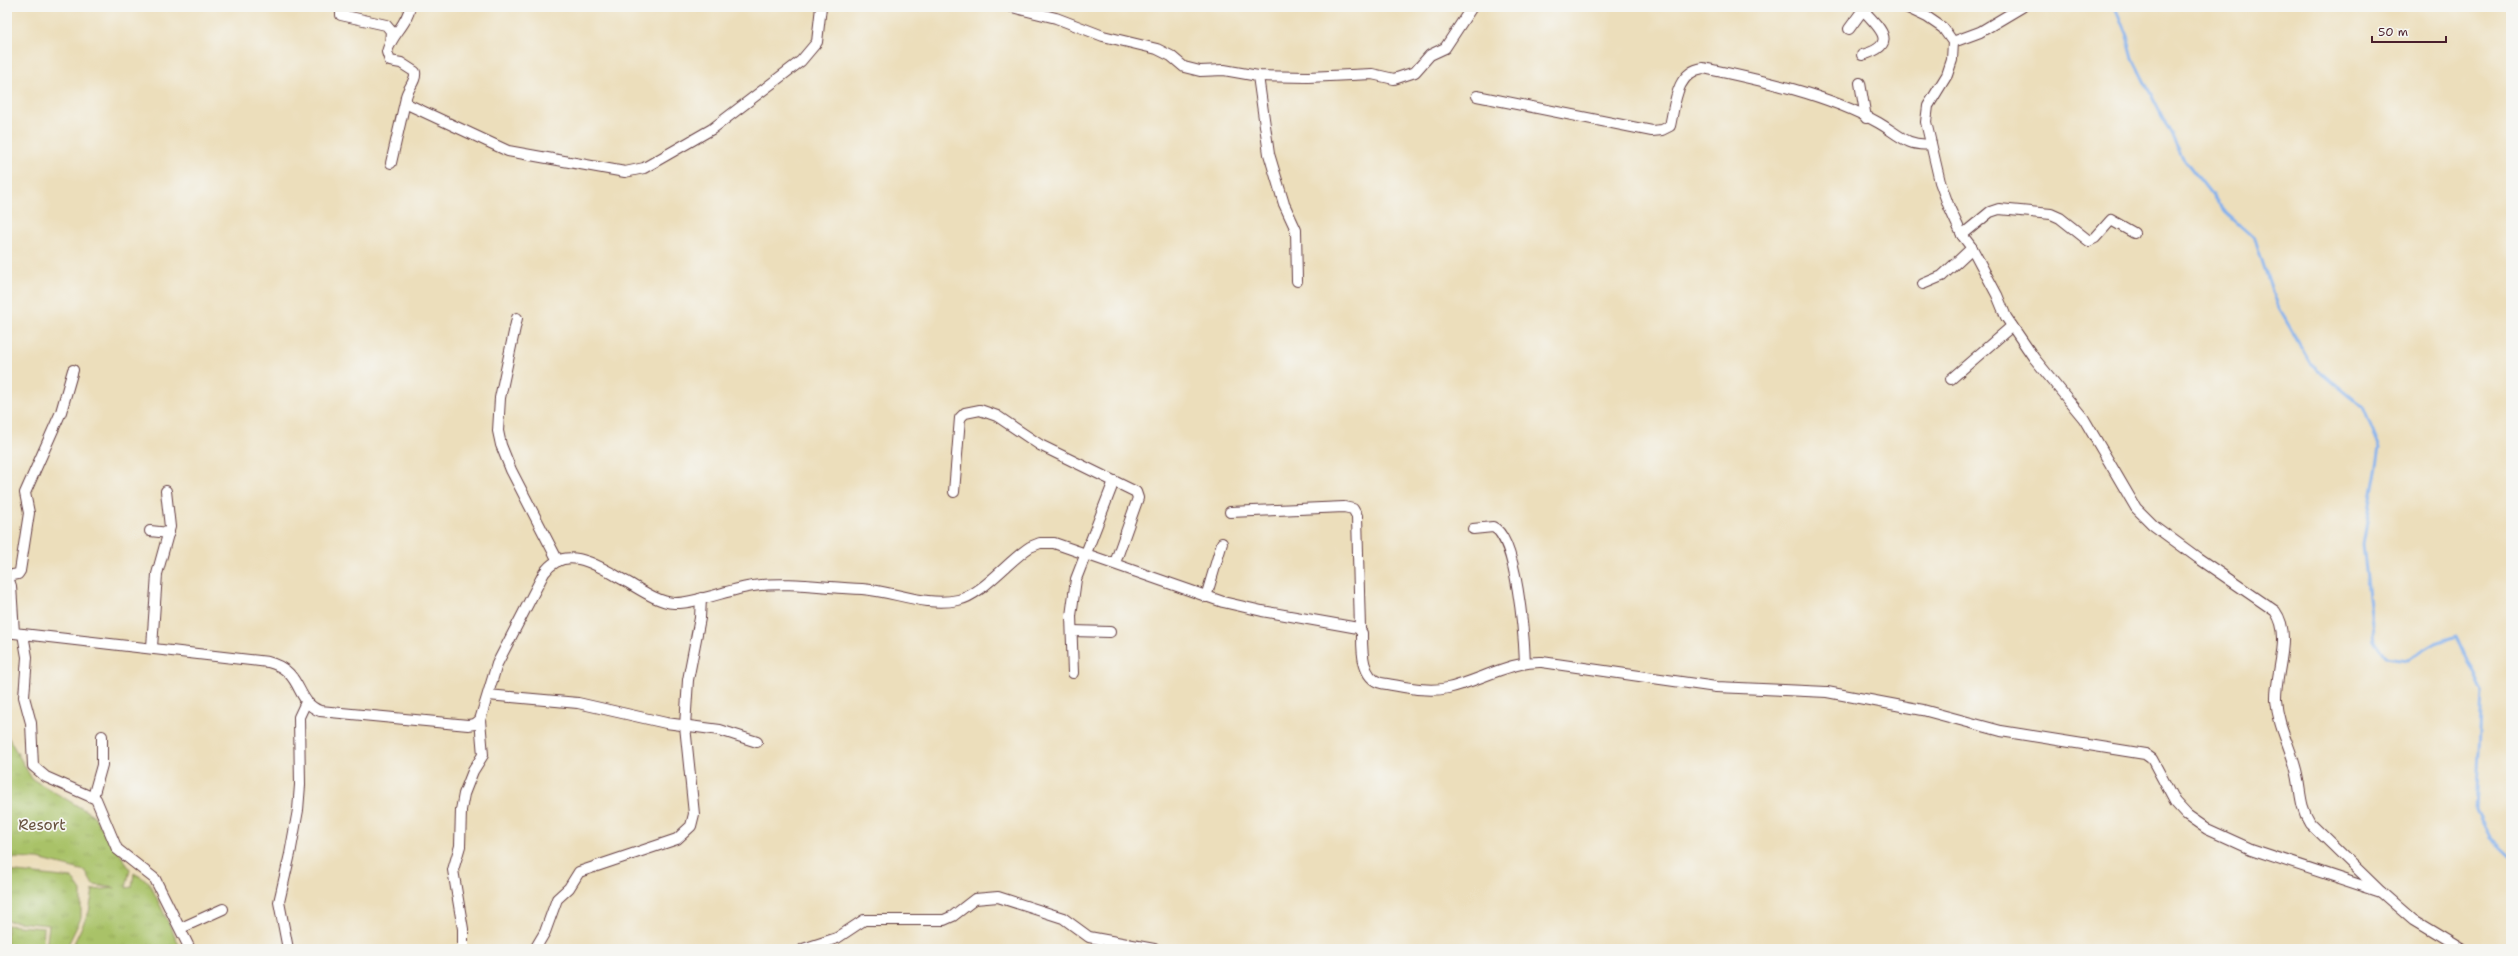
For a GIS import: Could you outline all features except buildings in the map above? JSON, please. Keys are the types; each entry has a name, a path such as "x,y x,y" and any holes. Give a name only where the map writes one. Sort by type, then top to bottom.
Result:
{"street":[{"path":"341,7 341,15 386,25 391,31 387,55 390,61 405,64 415,74 405,97 391,163"},
{"path":"390,44 405,23 410,7"},
{"path":"405,102 424,113 508,151 618,171 636,170 712,129 801,61 817,42 822,7"},
{"path":"1012,7 1056,18 1103,36 1157,49 1171,56 1184,67 1200,71 1224,70 1258,76 1308,77 1372,74 1394,79 1403,78 1414,72 1434,52 1444,48 1472,7"},
{"path":"1906,7 1927,17 1943,28 1953,42 1952,60 1947,75 1926,113 1931,144 1942,189 1962,235 1972,248 2012,326 2034,358 2084,419 2136,508 2153,525 2275,611 2282,620 2282,643 2276,698 2278,716 2296,769 2304,813 2310,823 2381,892 2413,920 2461,949"},
{"path":"1953,42 1980,32 2022,7"},
{"path":"1848,29 1864,9 1880,28 1884,37 1884,43 1880,48 1862,55"},
{"path":"1477,96 1652,131 1662,130 1670,126 1684,76 1690,71 1703,68 1799,91 1866,118 1911,144 1931,144"},
{"path":"1258,76 1269,154 1284,204 1296,230 1297,281"},
{"path":"1860,83 1866,118"},
{"path":"1962,235 1990,212 1999,208 2051,214 2060,218 2089,241 2095,238 2111,220 2134,233"},
{"path":"1923,284 1942,276 1972,248"},
{"path":"517,318 500,398 498,431 500,445 558,561"},
{"path":"1951,379 2012,326"},
{"path":"73,370 61,412 25,493 28,514 20,571 18,574 8,575 11,586 15,634 28,657 24,697 31,723 33,766 46,777 93,797 100,805 117,849 152,875 181,928 190,949"},
{"path":"954,492 960,418 965,413 980,410 997,416 1040,445 1136,492 1138,498 1115,563"},
{"path":"1074,673 1072,631 1076,579 1088,553 1114,481"},
{"path":"152,647 157,574 169,533 170,516 166,491"},
{"path":"1230,512 1344,507 1353,510 1357,516 1360,630 1366,670 1371,678 1381,683 1436,690 1459,685 1525,663 1552,663 1716,687 1827,692 1923,710 2001,731 2145,754 2152,759 2175,802 2187,815 2207,829 2251,849 2381,892"},
{"path":"1473,529 1493,526 1504,537 1518,593 1525,663"},
{"path":"150,531 169,533"},
{"path":"463,949 463,929 453,870 460,846 461,810 464,794 473,771 483,755 480,720 497,664 547,569 558,561 575,558 587,561 645,593 668,602 681,603 744,587 778,585 872,590 918,600 948,602 961,599 975,592 1018,555 1036,544 1054,543 1088,553 1206,597 1262,611 1360,630"},
{"path":"1206,597 1222,543"},
{"path":"535,949 545,932 557,899 569,888 579,872 667,844 683,835 691,826 694,809 685,726 688,680 700,618 701,598"},
{"path":"1072,631 1110,632"},
{"path":"15,634 152,647 276,664 294,678 306,702 320,711 351,715 414,719 460,725 475,724 480,720"},
{"path":"488,695 578,703 685,726 720,730 757,742"},
{"path":"288,949 278,902 290,854 298,810 300,785 299,717 306,702"},
{"path":"93,797 102,765 102,736"},
{"path":"803,949 837,938 864,920 944,920 953,916 975,899 994,897 1063,918 1089,937 1154,949"},
{"path":"181,928 223,909"}],"green space":[{"name":"Resort","path":"7,735 32,779 93,815 130,869 126,888 132,887 134,873 149,882 181,949 100,949 74,943 89,912 93,890 115,888 93,885 85,871 38,859 7,858"},
{"path":"7,871 72,878 81,891 81,918 67,947 77,949 46,949 49,925 7,921"},
{"path":"7,925 44,928 43,949 7,949"}],"waterway":[{"path":"2115,7 2127,36 2133,59 2183,158 2226,213 2255,239 2276,303 2310,363 2363,407 2380,448 2363,544 2374,641 2385,657 2408,660 2436,643 2456,636 2482,692 2476,810 2490,837 2511,857"}]}
